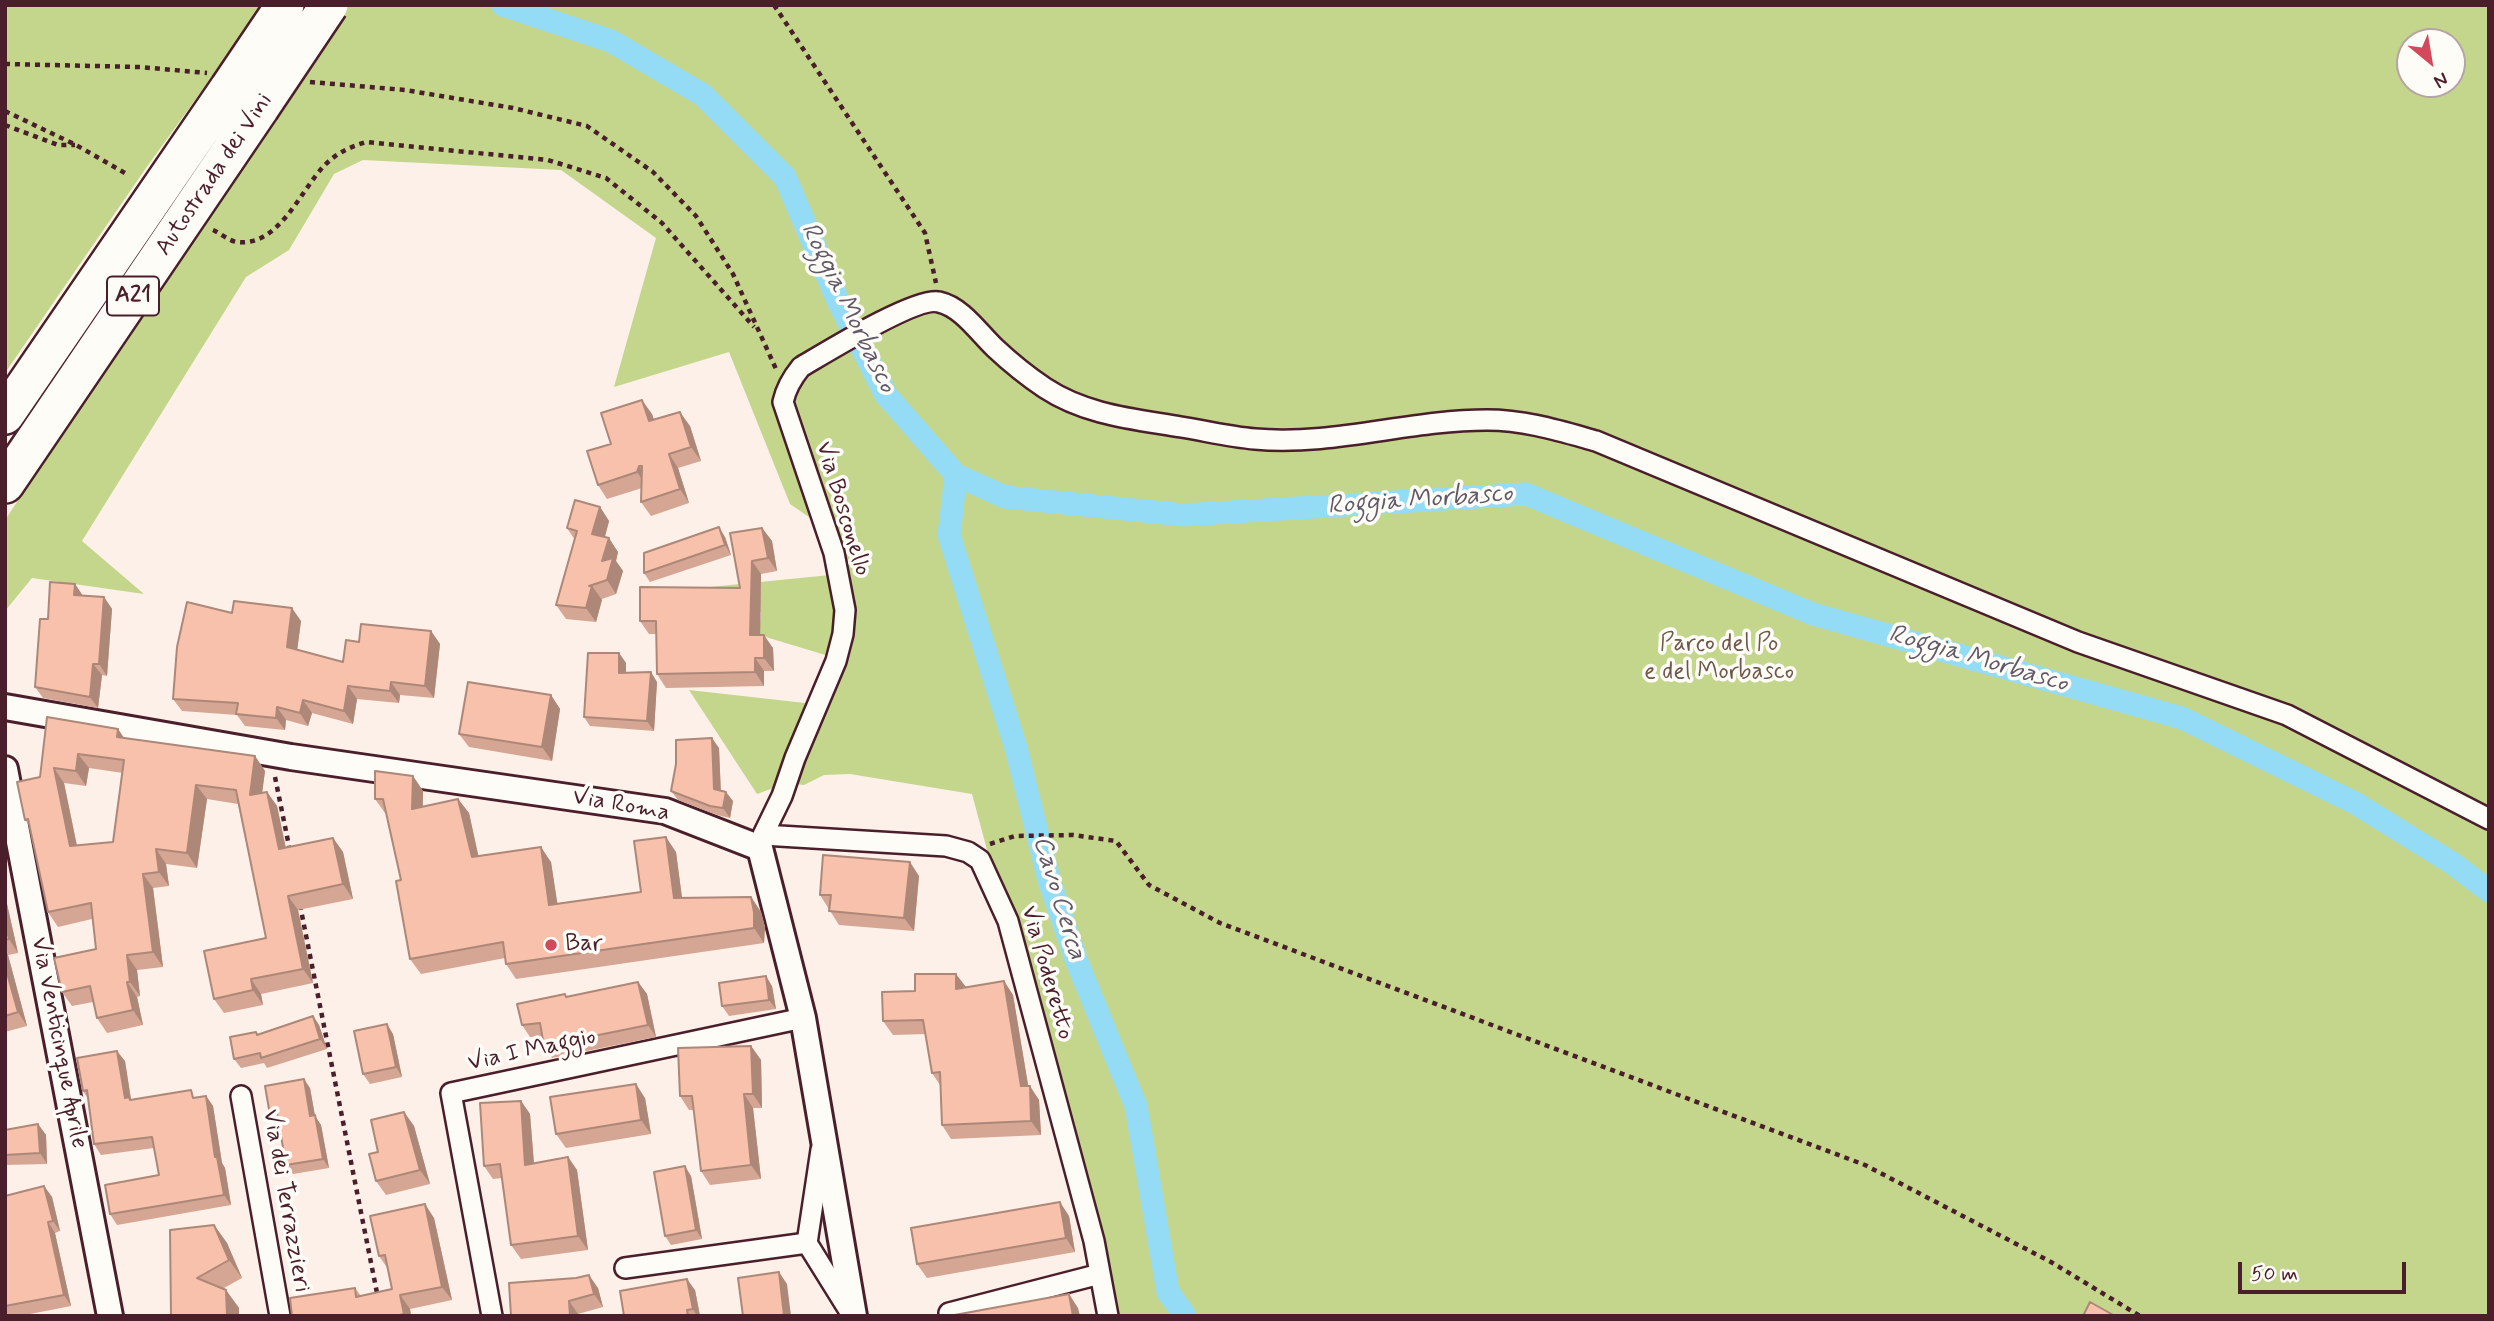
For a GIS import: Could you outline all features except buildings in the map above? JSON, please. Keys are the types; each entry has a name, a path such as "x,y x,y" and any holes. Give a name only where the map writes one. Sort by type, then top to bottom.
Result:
{"highway":[{"name":"Autostrada dei Vini","path":"5,415 224,81 285,5"},
{"name":"Autostrada dei Vini","path":"5,484 329,5"}],"street":[{"path":"790,380 801,367 914,305 937,301 958,311 1027,375 1068,402 1096,412 1253,439 1296,441 1486,420 1555,429 1596,441 2078,642 2287,715 2489,819"},
{"name":"Via Bosconello","path":"762,841 836,661 843,634 845,610 834,553 783,402 790,380"},
{"name":"Via Roma","path":"5,707 292,757 665,811 762,841"},
{"name":"Via Venticinque Aprile","path":"5,769 110,1316"},
{"path":"762,841 803,1018 853,1316"},
{"name":"Via Poderetto","path":"762,841 946,846 968,852 980,860 1008,922 1094,1241 1108,1316"},
{"name":"Via I Maggio","path":"492,1316 451,1093 803,1018"},
{"name":"Via dei Terrazzieri","path":"241,1096 280,1316"},
{"path":"823,1135 807,1243 853,1316"},
{"path":"625,1268 807,1243"},
{"path":"949,1313 1100,1274"}],"path":[{"path":"773,6 925,233 935,273 937,301"},
{"path":"5,64 140,67 224,81"},
{"path":"298,80 405,90 513,108 587,126 653,172 696,216 733,274 773,367 790,380"},
{"path":"5,111 76,145 125,173"},
{"path":"5,125 58,145 76,145"},
{"path":"206,226 235,242 256,241 275,229 325,165 344,149 366,142 548,160 606,178 662,223 757,330"},
{"path":"290,855 275,774 289,774 292,757"},
{"path":"1015,836 1073,835 1116,841 1149,885 1220,923 1865,1165 2051,1262 2140,1316"},
{"path":"299,896 378,1302"}],"green space":[{"name":"Parco del Po e del Morbasco","path":"5,5 2489,5 2489,1316 1097,1316 1087,1222 972,794 850,774 824,775 804,785 787,783 757,794 689,690 814,704 832,657 759,635 761,612 680,597 680,590 840,574 822,526 790,504 729,352 614,387 656,238 561,170 363,160 334,174 289,250 246,277 82,541 144,594 32,578 5,611 5,520 319,47 242,35 146,168 5,373"}],"waterway":[{"name":"Roggia Morbasco","path":"503,5 611,41 703,95 785,177 839,303 886,395 956,475 1005,497 1184,515 1526,494 1813,614 2182,718 2355,803 2452,863 2489,891"},
{"name":"Cavo Cerca","path":"956,475 949,535 1016,748 1049,880 1077,962 1136,1106 1168,1292 1185,1316"}],"place":[{"name":"Bar","path":"551,945"}]}
